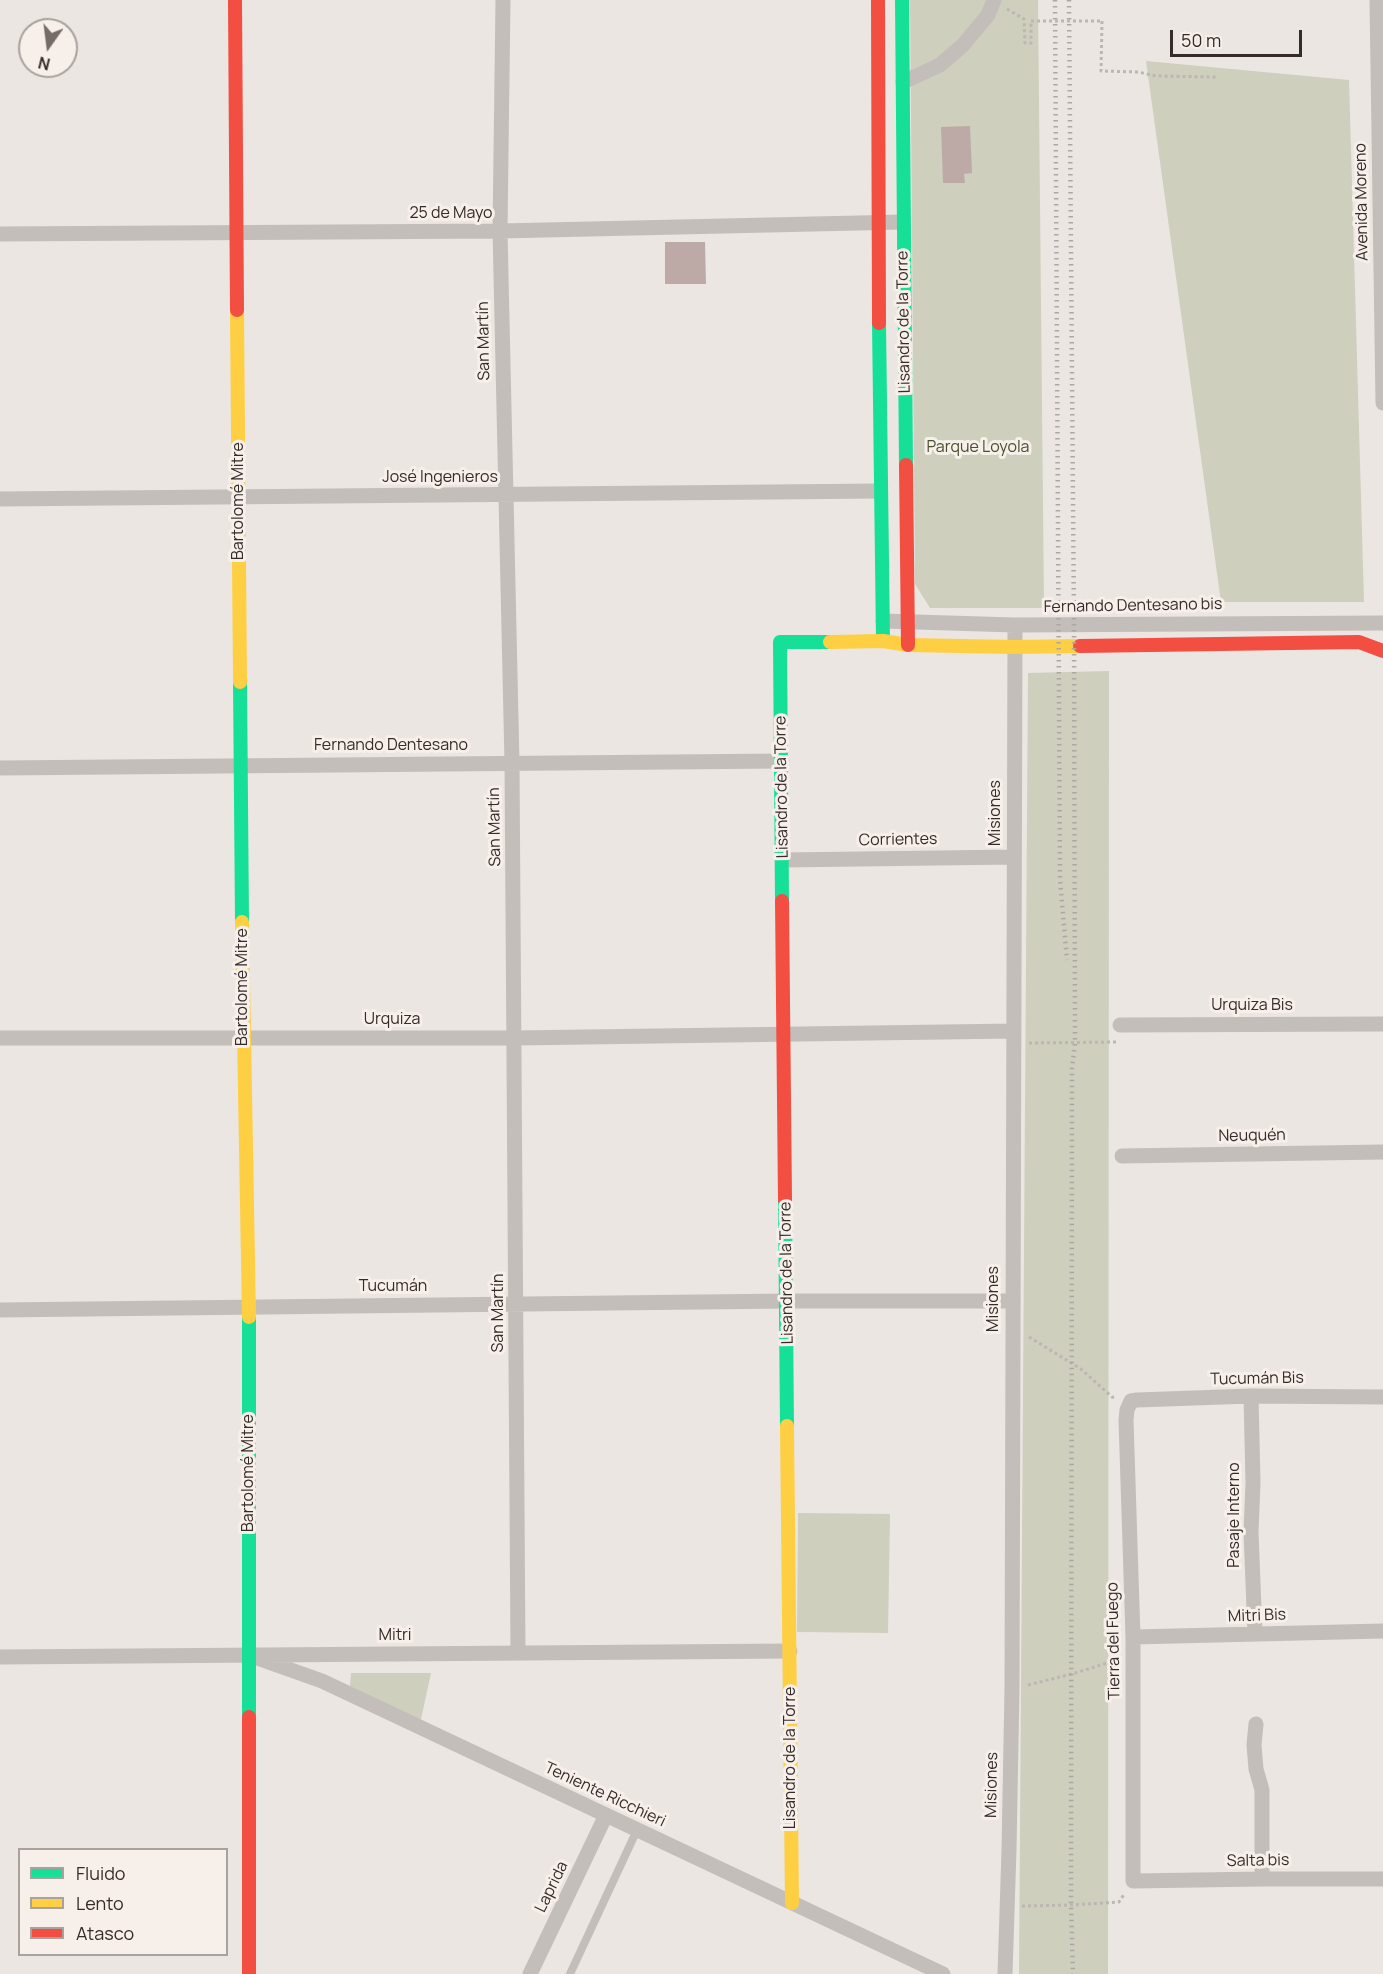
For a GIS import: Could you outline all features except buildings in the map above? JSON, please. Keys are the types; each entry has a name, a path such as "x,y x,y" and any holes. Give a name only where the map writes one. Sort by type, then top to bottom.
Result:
{"street":[{"name":"Bartolomé Mitre","path":"235,0 243,1038 249,1306 249,1974"},
{"name":"San Martín","path":"503,0 500,231 512,763 518,1653"},
{"name":"Lisandro de la Torre","path":"792,1903 780,642 883,641 880,491 878,0"},
{"name":"Lisandro de la Torre","path":"902,0 908,645"},
{"name":"Avenida Moreno","path":"1377,0 1383,403"},
{"path":"903,82 940,65 963,45 988,15 993,1"},
{"name":"25 de Mayo","path":"0,234 500,231 903,222"},
{"name":"José Ingenieros","path":"0,499 880,491"},
{"name":"Fernando Dentesano bis","path":"883,621 1016,625 1383,623"},
{"name":"Misiones","path":"1005,1974 1012,1688 1016,625"},
{"path":"883,641 908,645 1015,647 1359,642 1383,651"},
{"name":"Fernando Dentesano","path":"0,768 782,761"},
{"name":"Corrientes","path":"783,860 1014,856"},
{"name":"Urquiza Bis","path":"1120,1025 1383,1024"},
{"path":"784,1033 1014,1037"},
{"name":"Urquiza","path":"0,1038 515,1038 784,1033"},
{"name":"Neuquén","path":"1122,1156 1383,1152"},
{"path":"787,1301 1012,1301"},
{"name":"Tucumán","path":"0,1310 787,1301"},
{"name":"Tucumán Bis","path":"1131,1401 1251,1396 1383,1397"},
{"name":"Pasaje Interno","path":"1251,1396 1253,1483 1251,1532 1255,1634"},
{"name":"Tierra del Fuego","path":"1131,1401 1126,1420 1133,1637 1132,1881"},
{"name":"Mitri Bis","path":"1133,1637 1383,1631"},
{"name":"Mitri","path":"0,1657 790,1651"},
{"name":"Teniente Ricchieri","path":"250,1655 322,1681 943,1974"},
{"path":"1256,1724 1254,1745 1256,1769 1262,1790 1262,1879"},
{"name":"Laprida","path":"530,1974 606,1815"},
{"name":"Salta bis","path":"1132,1881 1383,1880"}],"lane":[{"path":"570,1974 637,1830"}],"path":[{"path":"993,1 1024,19 1025,43 1031,43 1031,21 1102,21 1101,71 1138,72 1156,76 1217,77"},
{"path":"1014,1037 1120,1042"},
{"path":"1012,1335 1027,1336 1082,1369 1112,1397 1131,1401"},
{"path":"1012,1688 1072,1674 1133,1655"},
{"path":"1007,1906 1119,1902 1132,1881"}],"green space":[{"name":"Parque Loyola","path":"910,0 1038,0 1044,608 930,608 915,584"},
{"path":"1146,61 1349,80 1364,602 1221,602"},
{"path":"1109,671 1108,1974 1019,1974 1028,673"},
{"path":"798,1513 890,1514 888,1633 797,1632"},
{"path":"351,1673 431,1673 420,1724 350,1686"}],"railway":[{"path":"1055,0 1060,880 1067,960"},
{"path":"1069,0 1075,1043 1072,1068 1071,1905 1073,1974"}],"traffic: fast":[{"path":"902,0 906,465"},
{"path":"879,323 883,641"},
{"path":"782,901 780,642 830,642"},
{"path":"240,682 242,922"},
{"path":"785,1200 787,1426"},
{"path":"249,1317 249,1717"}],"traffic: slow":[{"path":"237,310 240,682"},
{"path":"830,642 883,641 908,645 1015,647 1080,646"},
{"path":"242,922 249,1317"},
{"path":"787,1426 792,1903"}],"traffic: jam":[{"path":"235,0 237,310"},
{"path":"878,0 879,323"},
{"path":"906,465 908,645"},
{"path":"1080,646 1359,642 1383,651"},
{"path":"782,901 785,1200"},
{"path":"249,1717 249,1974"}]}
